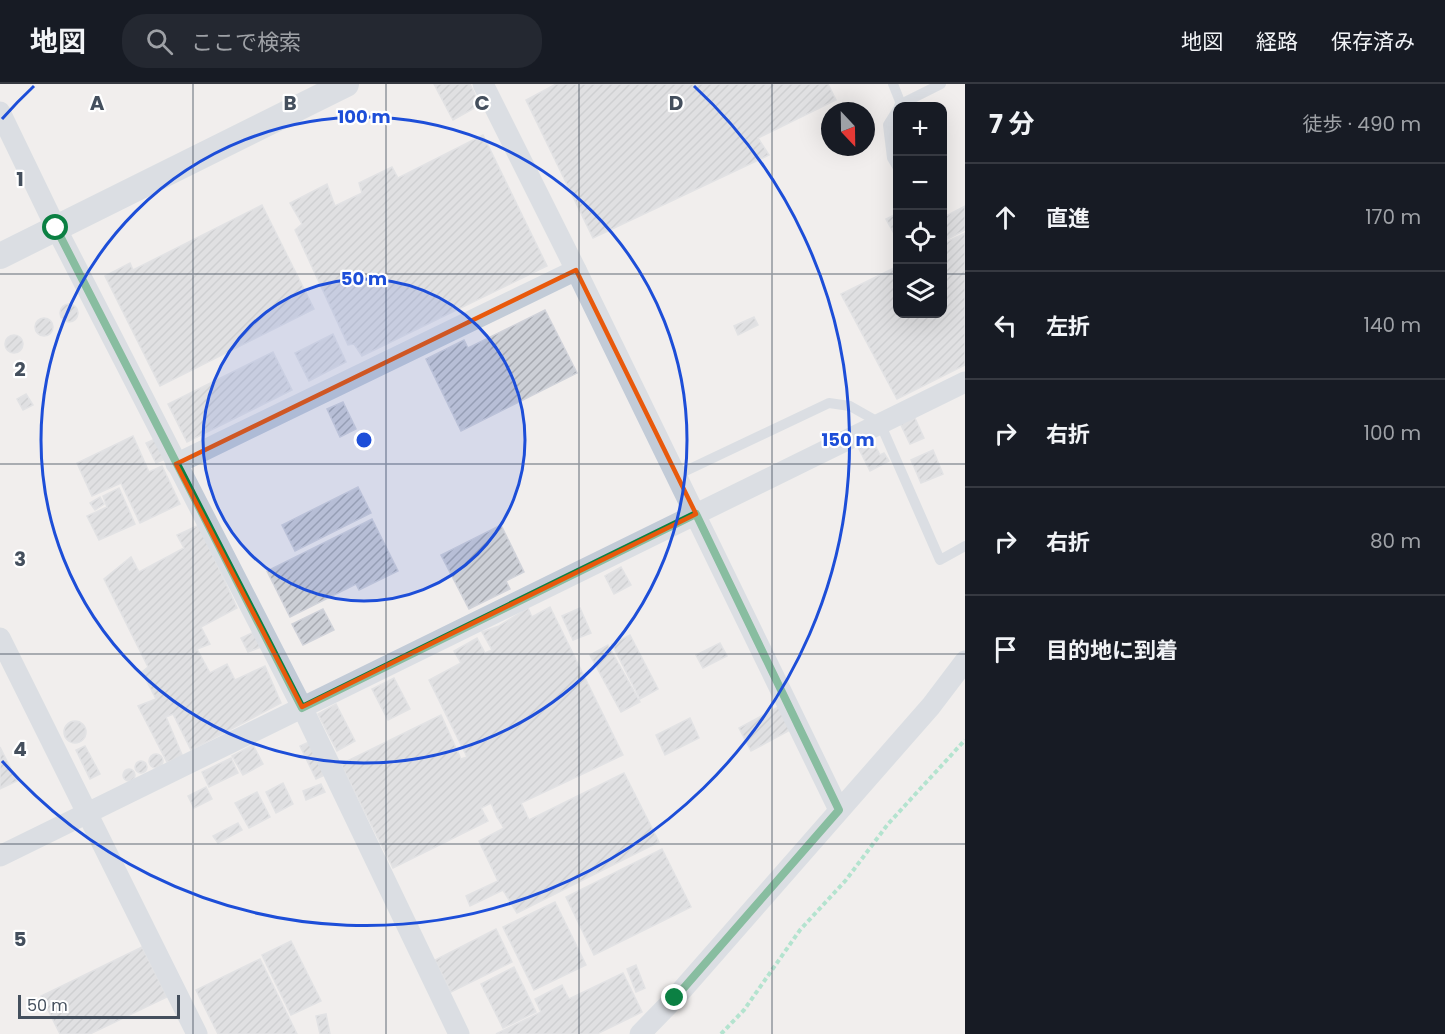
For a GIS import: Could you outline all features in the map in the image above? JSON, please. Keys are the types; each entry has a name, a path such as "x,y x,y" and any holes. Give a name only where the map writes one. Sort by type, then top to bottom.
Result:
{"street":[{"path":"0,256 346,84"},
{"path":"483,84 677,475 839,810"},
{"path":"0,112 56,228 302,708 459,1034"},
{"path":"176,464 576,270"},
{"path":"0,856 965,382"},
{"path":"0,638 197,1034"},
{"path":"640,1034 675,998 931,706 965,661"}],"lane":[{"path":"893,84 898,102"},
{"path":"907,102 941,84"},
{"path":"893,116 888,125 893,160"},
{"path":"677,475 829,404 850,405 880,423 940,560 965,546"}],"path":[{"path":"722,1034 744,1010 800,930 846,880 888,824 965,740"}],"highlighted area":[{"path":"576,270 696,514 302,707 176,464"}],"building":[{"path":"434,84 470,84 480,105 453,120"},
{"path":"556,84 828,84 836,100 821,102 821,107 758,138 769,155 593,238 526,100"},
{"path":"483,135 547,266 362,356 354,344 348,345 295,230 302,224 290,203 327,184 335,206 362,193 359,183 392,167 398,178"},
{"path":"262,205 314,309 160,386 105,276 130,263 133,270"},
{"path":"965,206 965,230 947,239 947,215"},
{"path":"893,216 893,232 886,219"},
{"path":"965,233 965,365 897,399 841,294 893,268 893,318 947,318 947,242"},
{"path":"65,304 73,304 78,309 76,320 65,322 60,317 60,309"},
{"path":"545,310 577,373 461,431 426,359 464,340 468,348"},
{"path":"754,317 758,325 738,335 734,326"},
{"path":"40,318 48,318 53,323 51,334 40,336 35,331 35,323"},
{"path":"333,334 346,362 309,381 295,353"},
{"path":"10,335 18,335 23,340 21,351 10,353 5,348 5,340"},
{"path":"273,352 292,390 187,442 168,404"},
{"path":"26,394 33,405 23,410 17,399"},
{"path":"343,402 356,429 340,437 327,409"},
{"path":"914,416 924,438 910,444 900,423"},
{"path":"870,435 880,455 884,453 889,461 870,471 856,443"},
{"path":"133,436 149,472 162,466 180,504 140,523 121,483 92,496 77,463"},
{"path":"155,439 165,459 156,463 146,443"},
{"path":"933,450 943,474 921,483 911,460"},
{"path":"358,487 371,513 295,551 282,525"},
{"path":"119,488 135,524 99,540 87,516 107,507 103,496"},
{"path":"100,497 104,504 95,510 90,503"},
{"path":"372,519 398,571 359,590 356,584 290,617 267,571"},
{"path":"199,525 237,608 201,627 210,644 197,649 210,673 227,664 235,680 265,666 281,703 191,750 173,714 166,717 183,757 167,762 138,706 156,699 142,672 148,667 104,579 131,557 139,572 184,548 177,535"},
{"path":"501,525 524,572 506,581 510,589 469,609 441,555"},
{"path":"621,567 631,585 614,594 605,576"},
{"path":"550,607 623,755 521,803 529,820 624,773 659,842 517,913 503,890 470,906 466,896 498,881 479,841 504,828 491,803 481,808 488,821 393,868 341,764 441,715 461,759 467,757 429,680 461,663 454,651 477,638 485,653 492,650 482,632 499,626 528,608 532,617"},
{"path":"580,608 591,633 573,640 562,616"},
{"path":"323,609 334,630 303,645 292,624"},
{"path":"254,632 261,647 248,652 241,638"},
{"path":"630,635 658,689 640,699 612,644"},
{"path":"720,643 727,656 703,668 696,655"},
{"path":"608,645 640,702 621,712 590,655"},
{"path":"394,678 410,709 388,720 372,689"},
{"path":"336,704 355,741 337,751 318,714"},
{"path":"780,706 792,729 751,751 739,728"},
{"path":"690,718 699,738 665,755 656,735"},
{"path":"71,721 79,721 86,728 86,736 79,743 71,743 64,736 64,728"},
{"path":"309,742 325,775 316,779 300,746"},
{"path":"253,745 263,764 243,775 232,756"},
{"path":"85,746 100,774 90,779 76,750"},
{"path":"0,747 17,781 0,789"},
{"path":"153,754 159,754 163,761 159,768 153,768 149,764 149,758"},
{"path":"231,758 238,773 209,787 202,772"},
{"path":"143,761 147,767 143,773 139,773 135,765"},
{"path":"131,769 135,775 131,781 127,781 123,773"},
{"path":"283,783 293,804 276,813 266,792"},
{"path":"321,784 325,792 306,800 303,791"},
{"path":"206,787 212,799 194,808 188,796"},
{"path":"257,792 270,817 249,828 235,803"},
{"path":"238,823 242,830 218,843 213,836"},
{"path":"662,849 691,907 594,955 566,897"},
{"path":"555,902 586,965 534,990 503,927"},
{"path":"496,929 512,962 451,992 435,960"},
{"path":"291,941 321,1001 291,1015 262,955"},
{"path":"142,947 167,997 90,1034 60,1034 41,996"},
{"path":"260,959 297,1034 218,1034 196,990"},
{"path":"636,965 645,988 636,992 627,969"},
{"path":"514,967 536,1012 503,1028 481,984"},
{"path":"623,973 642,1012 597,1034 496,1034 541,1012 535,999 562,985 569,999"},
{"path":"326,1014 330,1034 320,1034 316,1016"}],"route":[{"path":"56,228 302,708 696,514 839,810 675,998"}]}
